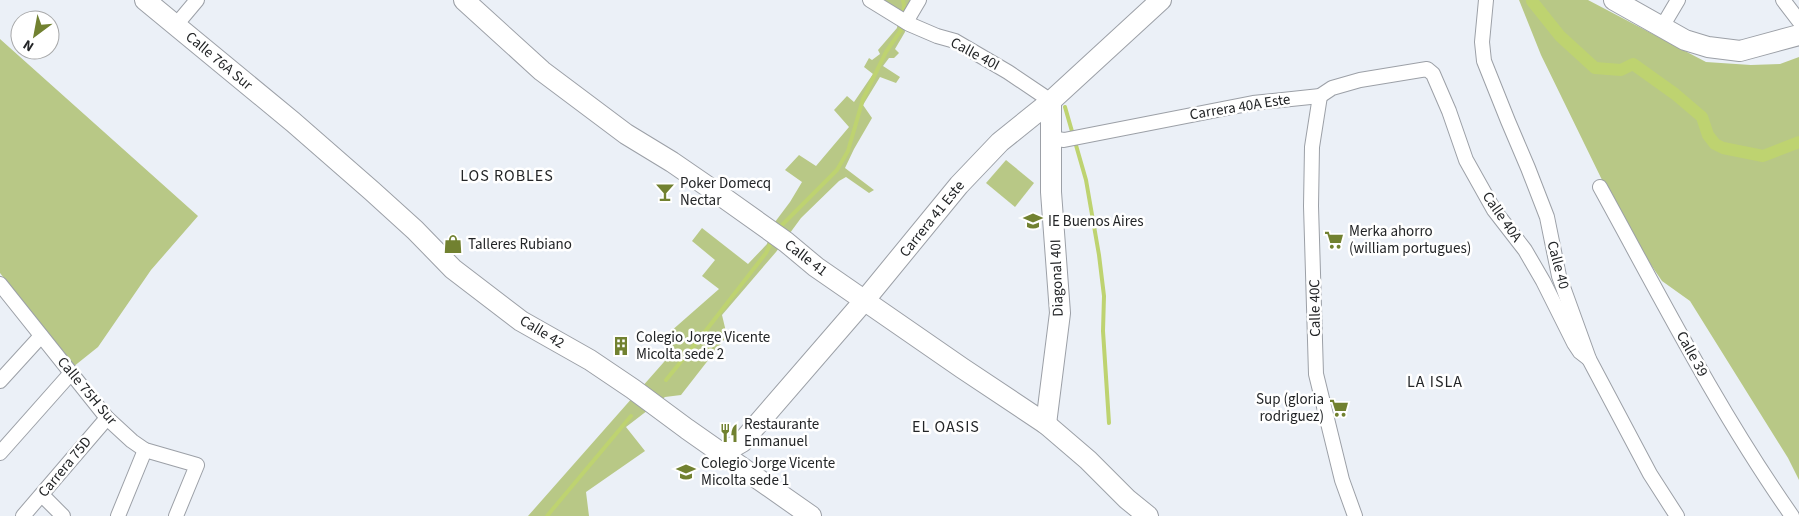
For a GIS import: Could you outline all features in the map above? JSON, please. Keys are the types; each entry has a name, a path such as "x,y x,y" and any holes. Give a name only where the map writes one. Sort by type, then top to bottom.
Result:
{"street":[{"name":"Calle 76A Sur","path":"145,0 293,122"},
{"path":"176,25 197,0"},
{"name":"Calle 41","path":"464,0 542,71 626,134 672,162 786,242 816,267 864,301 1046,424 1148,516"},
{"name":"Calle 40I","path":"870,0 900,19 937,36 955,41 1008,72 1051,101"},
{"path":"900,19 919,0"},
{"name":"Carrera 41 Este","path":"721,454 742,442 864,301 959,185 1000,142 1051,101 1160,0"},
{"name":"Calle 40","path":"1486,0 1482,42 1484,61 1547,217 1559,276 1590,360 1650,474 1677,516"},
{"path":"1614,0 1685,40 1708,48 1738,51 1799,35"},
{"path":"1662,26 1678,0"},
{"path":"1783,0 1799,21"},
{"name":"Calle 40A","path":"1427,69 1432,74 1449,111 1466,160 1494,210 1525,250 1574,343 1590,360"},
{"name":"Carrera 40A Este","path":"1057,139 1253,103 1320,96 1332,88 1360,80 1427,69"},
{"name":"Calle 40C","path":"1320,96 1312,157 1311,206 1316,374 1342,480 1355,516"},
{"name":"Diagonal 40I","path":"1046,424 1060,314 1051,192 1057,139 1051,101"},
{"name":"Calle 42","path":"293,122 415,230 453,269 521,321 590,360 633,388 721,454 811,516"},
{"name":"Calle 39","path":"1600,187 1705,377 1762,472 1792,516"},
{"name":"Calle 75H Sur","path":"1,286 107,418 132,441 146,450 197,465 176,516"},
{"path":"0,381 41,336"},
{"path":"0,453 71,373"},
{"name":"Carrera 75D","path":"22,516 107,418"},
{"path":"118,516 146,450"},
{"path":"42,495 63,516"}],"green space":[{"path":"877,0 914,0 904,18 905,32 895,49 899,53 894,58 889,58 883,66 900,77 896,83 880,77 863,105 872,118 845,168 874,190 869,193 846,177 839,181 801,218 776,252 722,315 727,336 681,395 665,397 626,427 645,451 586,492 589,516 528,516 671,354 670,332 719,289 702,276 715,260 692,241 702,228 748,264 767,244 772,226 802,182 785,170 799,155 816,166 849,127 834,110 847,96 854,102 873,74 864,67 869,58 872,60 880,54 878,50 897,28 899,14"},
{"path":"1519,0 1588,0 1706,62 1751,65 1780,64 1799,57 1799,480 1788,458 1690,301 1662,281 1625,227 1541,55"},
{"path":"0,39 10,48 10,60 23,60 198,216 151,270 98,347 73,367 0,273"},
{"path":"1006,160 1034,183 1015,207 986,183"}],"waterway":[{"path":"903,0 903,17"},
{"path":"1532,1 1560,36 1595,68 1621,70 1633,64 1675,94 1702,117 1708,135 1715,144 1723,148 1763,156 1799,142"},
{"path":"779,228 837,170 848,151 863,99 886,52 901,30 902,24"},
{"path":"1065,107 1086,180 1099,255 1104,296 1103,331 1109,423"},
{"path":"666,380 766,253 772,241"},
{"path":"547,516 631,416"}],"place":[{"name":"Poker Domecq Nectar","path":"665,192"},
{"name":"IE Buenos Aires","path":"1033,221"},
{"name":"Merka ahorro (william portugues)","path":"1334,240"},
{"name":"Talleres Rubiano","path":"453,244"},
{"name":"Colegio Jorge Vicente Micolta sede 2","path":"621,346"},
{"name":"Sup (gloria rodriguez)","path":"1339,408"},
{"name":"Restaurante Enmanuel","path":"729,433"},
{"name":"Colegio Jorge Vicente Micolta sede 1","path":"686,472"}],"district":[{"name":"LOS ROBLES","path":"507,176"},
{"name":"LA ISLA","path":"1435,382"},
{"name":"EL OASIS","path":"946,427"}]}
